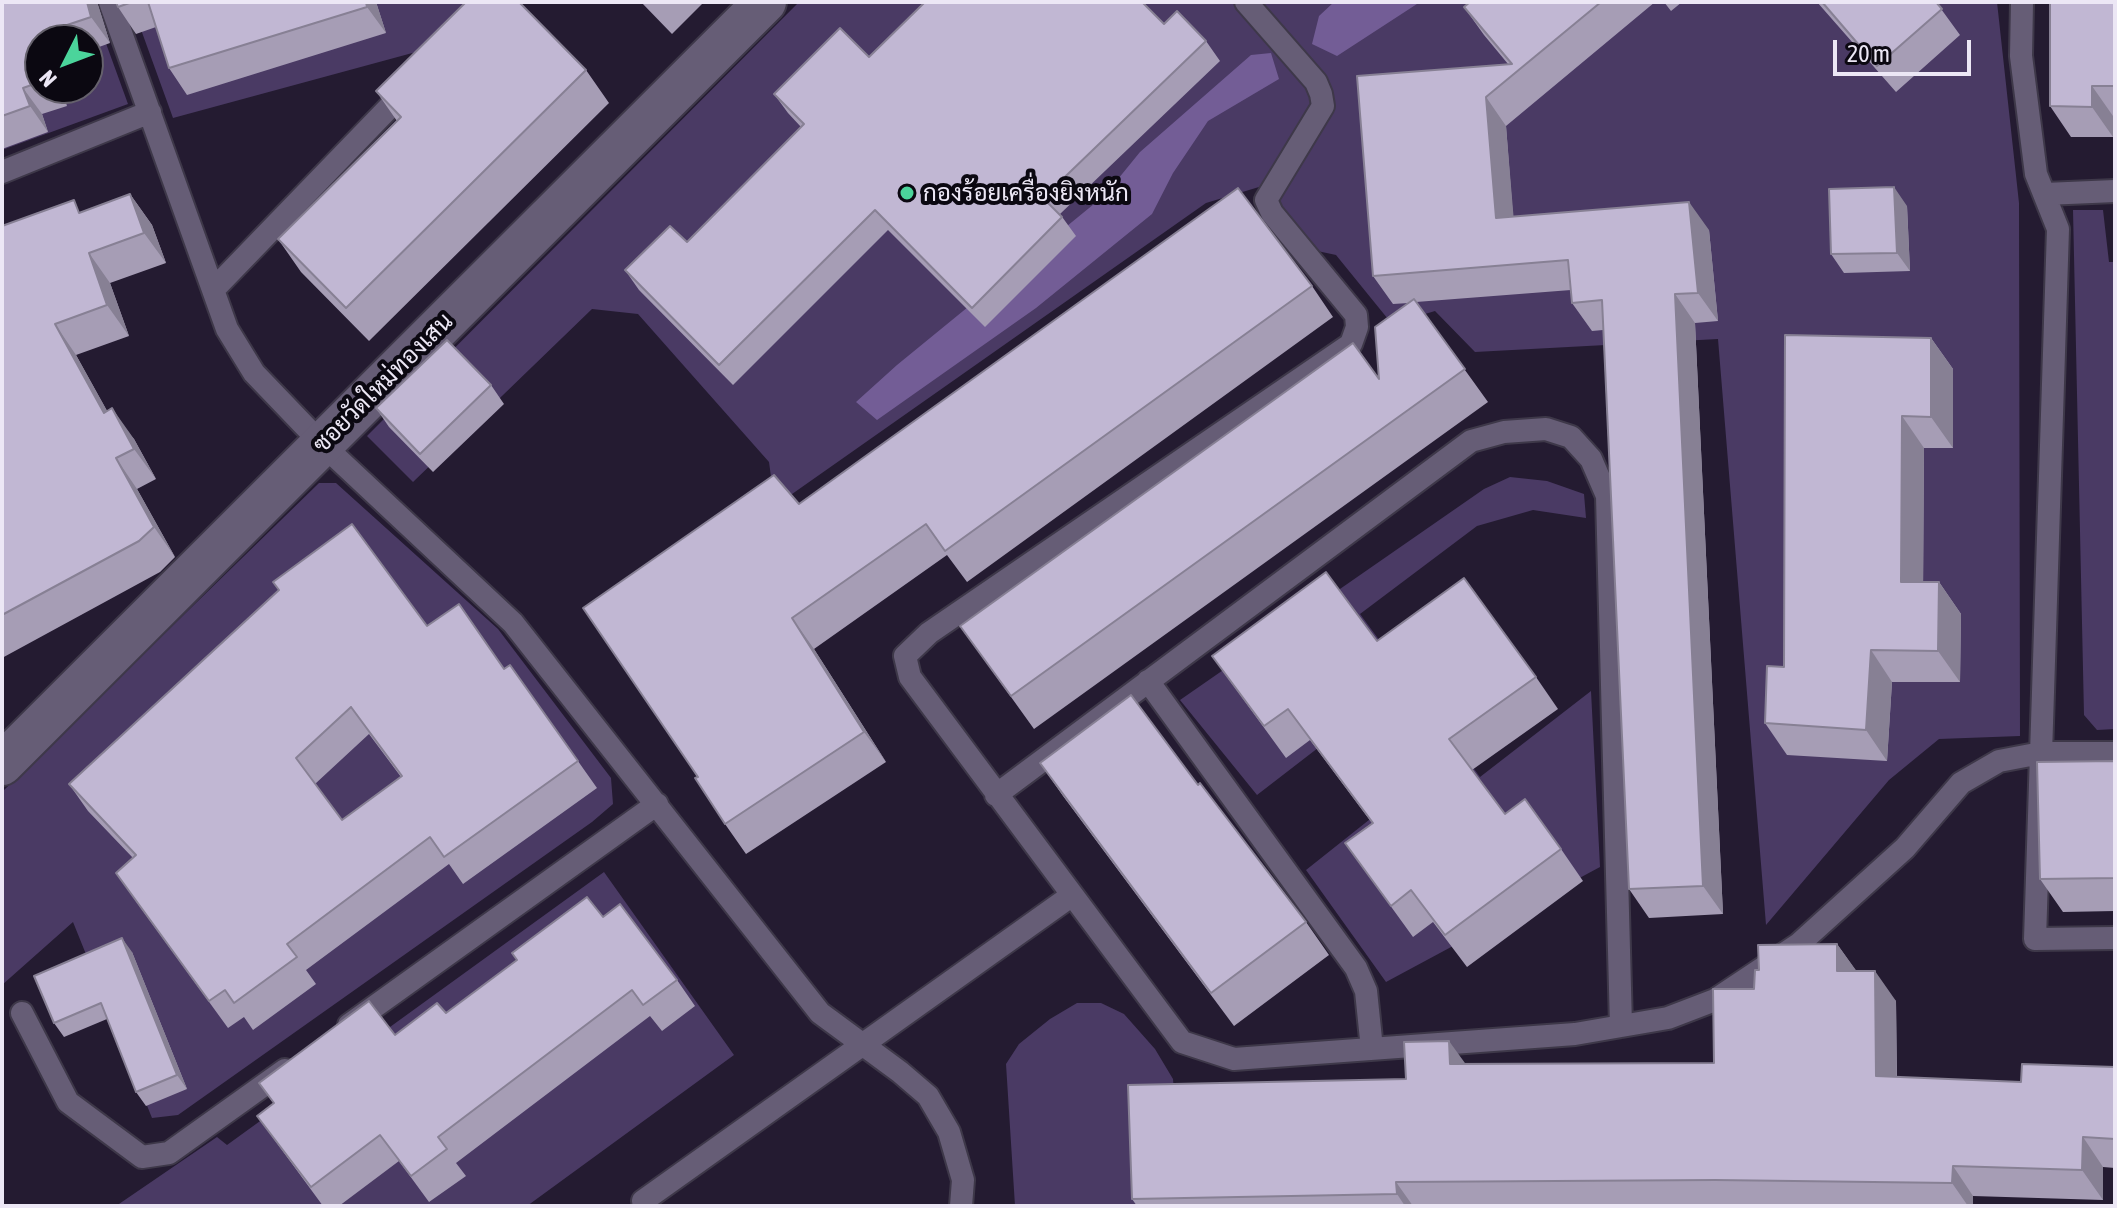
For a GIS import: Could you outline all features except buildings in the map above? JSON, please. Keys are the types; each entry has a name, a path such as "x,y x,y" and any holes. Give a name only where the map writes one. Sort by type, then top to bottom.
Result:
{"street":[{"name":"ซอยวัดใหม่ทองเสน","path":"2,764 765,2"}],"lane":[{"path":"110,2 227,329 254,373 322,444 513,623 820,1013 928,1096 949,1132 963,1180 961,1206"},
{"path":"1246,2 1316,82 1323,106 1268,195 1266,204 1356,315 1357,327 1351,344 929,633 905,656 910,677 1182,1042 1234,1059 1575,1034 1668,1018 1715,1000 1799,944 1905,848 1961,783 1999,761 2041,753 2115,753"},
{"path":"2022,2 2023,69 2036,174 2058,229 2035,939 2115,938"},
{"path":"213,290 427,69"},
{"path":"2,172 150,112"},
{"path":"2045,194 2115,191"},
{"path":"996,795 1471,441 1504,432 1546,429 1571,437 1591,459 1607,496 1621,1026"},
{"path":"1148,681 1356,968 1366,991 1372,1049"},
{"path":"334,1035 657,804"},
{"path":"643,1201 1071,896"},
{"path":"22,1013 68,1102 142,1157 169,1153 309,1053"}],"shaded area":[{"path":"2,2 91,2 99,24 24,24 24,104 104,104 104,38 128,104 2,150"},
{"path":"131,2 466,2 416,52 173,118"},
{"path":"799,2 1997,2 2019,203 2020,736 1939,739 1889,780 1766,925 1718,339 1475,352 1435,311 1392,324 1336,255 1308,249 1259,187 1206,203 775,506 769,462 638,314 592,309 413,482 367,436"},
{"path":"1334,2 1420,2 1337,56 1312,44 1319,16"},
{"path":"1271,53 1279,79 1208,121 1173,173 1152,214 1036,308 877,420 856,402 1105,195 1140,152 1251,55"},
{"path":"2073,210 2103,210 2109,262 2115,262 2115,729 2097,730 2084,715"},
{"path":"1510,477 1547,481 1584,494 1586,518 1533,510 1477,526 1360,614 1480,777 1591,691 1600,867 1386,982 1306,870 1379,812 1327,741 1257,795 1180,700 1484,489"},
{"path":"319,483 336,483 498,629 611,778 613,804 592,822 178,1115 152,1118 73,922 2,985 2,792"},
{"path":"604,872 734,1055 527,1206 116,1206 217,1137 227,1145"},
{"path":"1077,1003 1101,1003 1124,1014 1155,1049 1173,1079 1183,1206 1015,1206 1006,1064 1019,1044 1050,1019"}],"place":[{"name":"กองร้อยเครื่องยิงหนัก","path":"907,193"}]}
